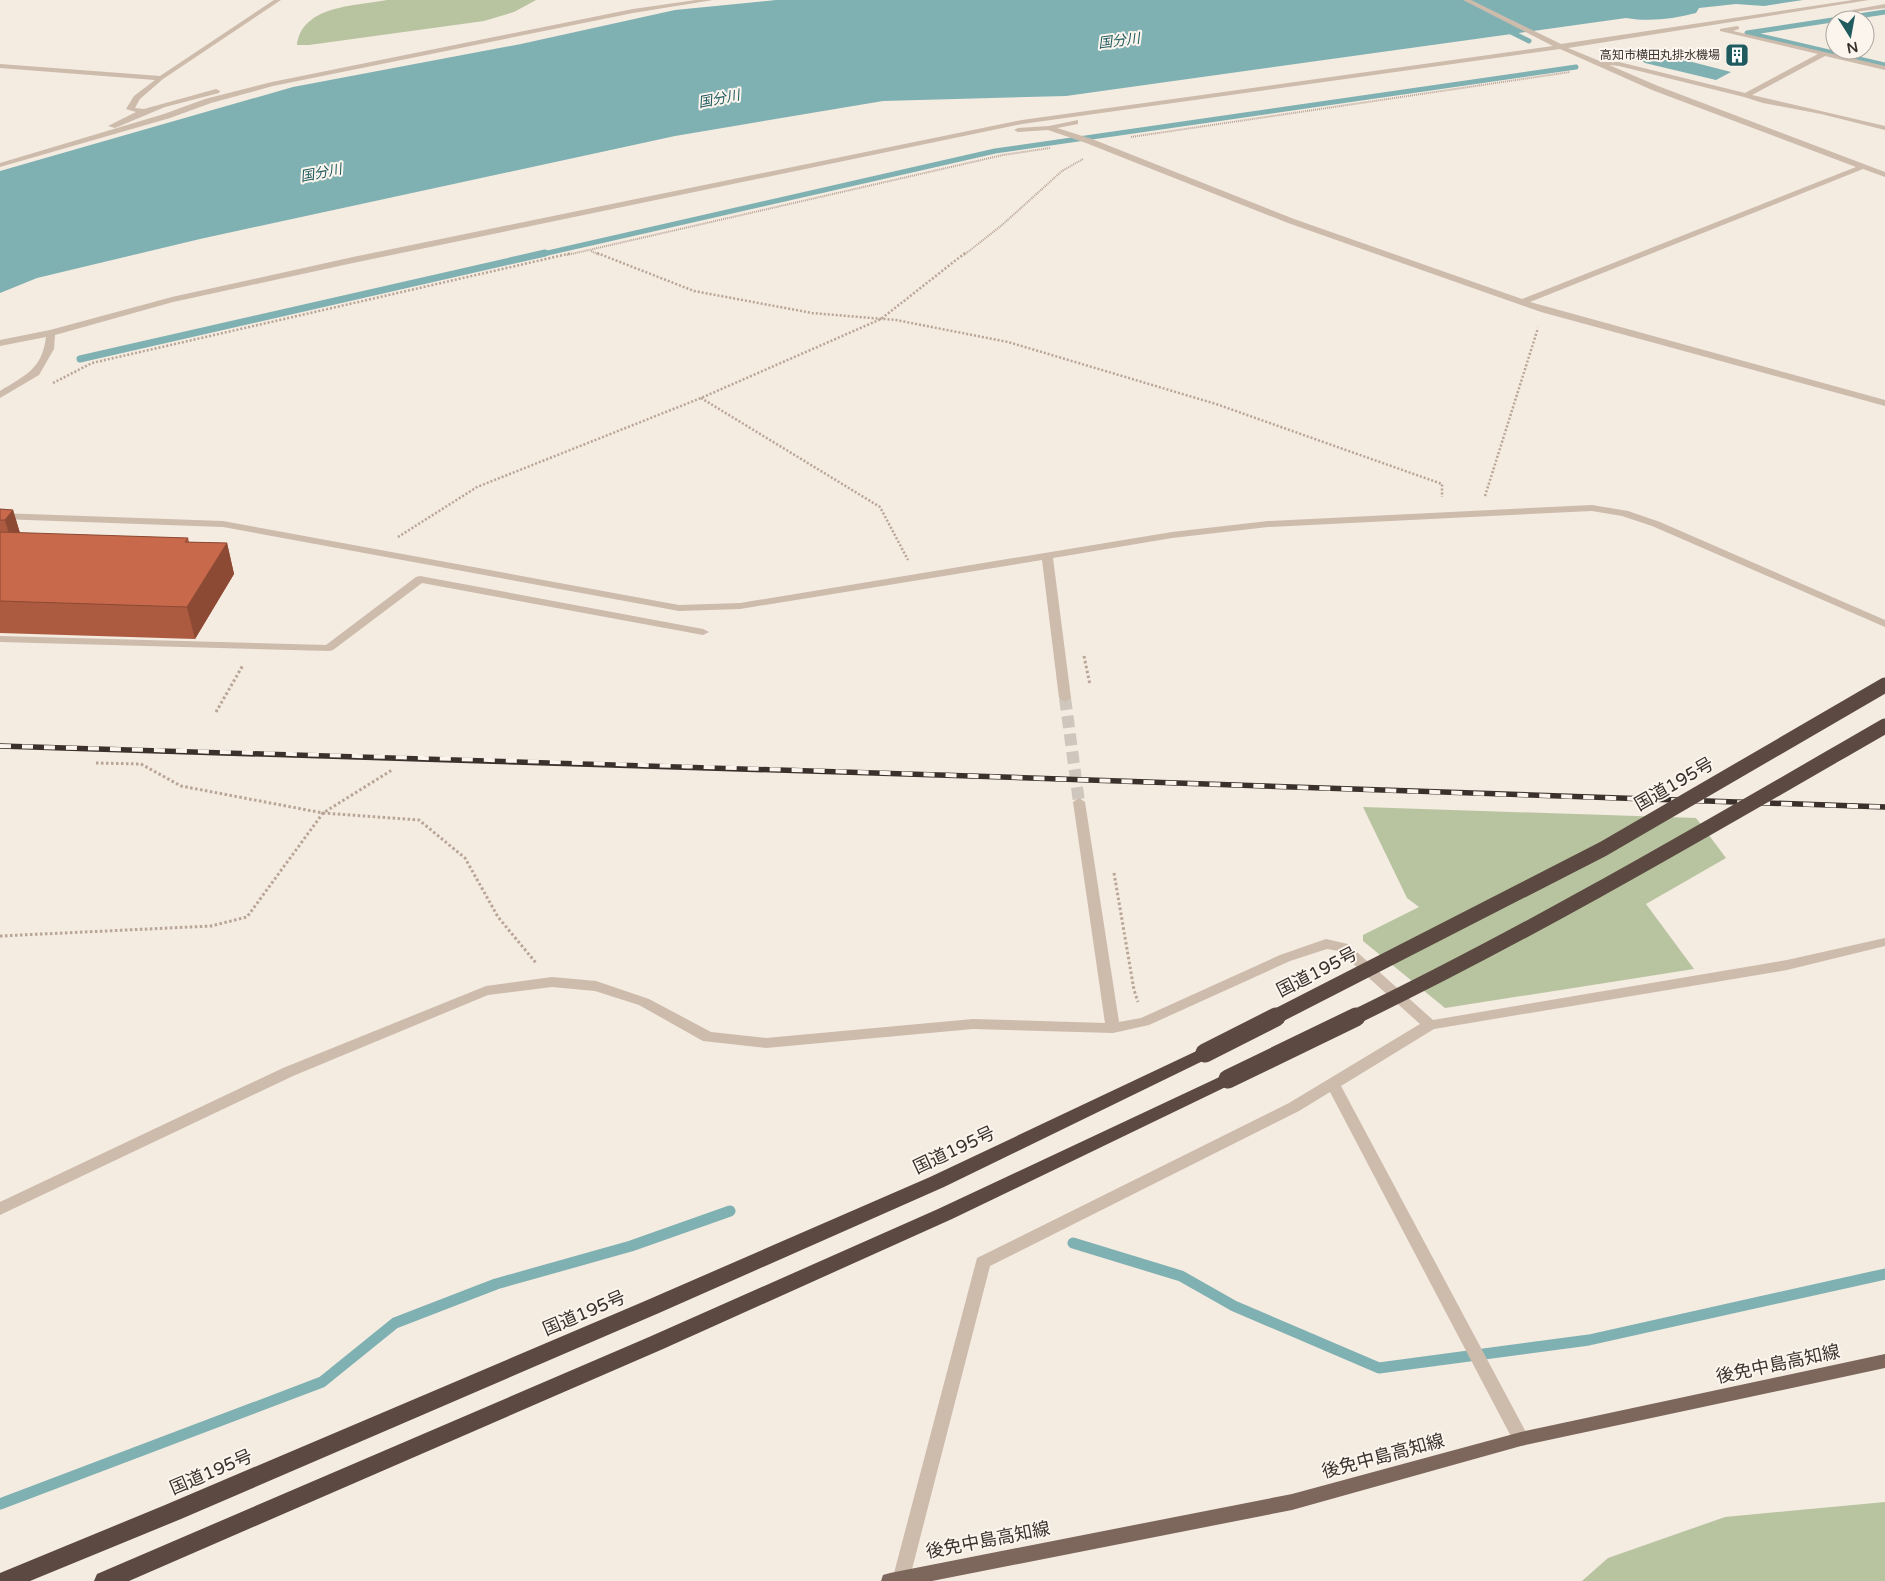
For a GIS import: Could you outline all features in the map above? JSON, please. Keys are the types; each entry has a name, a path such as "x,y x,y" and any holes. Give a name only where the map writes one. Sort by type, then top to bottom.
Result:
{"highway":[{"name":"国道195号","path":"5,1581 173,1512 616,1323 928,1186 1205,1053 1603,848 1885,685"},
{"path":"105,1581 656,1343 945,1214 1228,1079 1444,974 1623,878 1885,726"}],"main road":[{"name":"後免中島高知線","path":"896,1579 1292,1502 1521,1439 1885,1361"}],"street":[{"path":"167,116 130,109 137,98 161,78 277,0"},
{"path":"0,158 110,127 141,111 168,102 236,86 574,17 672,0"},
{"path":"0,165 167,116 208,101 272,84 623,13 710,0"},
{"path":"1466,0 1550,42 1655,88 1885,175"},
{"path":"0,343 51,333 172,300 353,260 960,133 1022,122 1559,46 1866,0"},
{"path":"1855,10 1885,6"},
{"path":"1605,39 1670,36 1760,24"},
{"path":"1722,30 1885,68"},
{"path":"1746,95 1824,54"},
{"path":"1591,61 1619,64 1746,95 1763,101 1821,112 1885,128"},
{"path":"0,66 161,78"},
{"path":"960,133 1049,128 1145,104"},
{"path":"1049,128 1091,141 1291,221 1544,310 1885,403"},
{"path":"1523,302 1862,167"},
{"path":"0,395 36,373 49,349 51,333"},
{"path":"0,516 223,524 680,608 740,606 1172,535 1268,524 1592,508 1624,512 1656,524 1885,624"},
{"path":"1047,555 1066,698"},
{"path":"0,639 329,648 420,579 703,632"},
{"path":"1079,802 1113,1028"},
{"path":"896,1579 983,1262 1294,1107 1430,1025 1786,965 1885,942"},
{"path":"0,1208 288,1072 486,991 552,982 596,986 644,1002 708,1037 766,1043 973,1024 1113,1028 1144,1022 1285,958 1326,944 1343,947 1430,1025"},
{"path":"1332,1083 1521,1439"}],"path":[{"path":"50,385 92,363 590,251 1003,155 1578,71"},
{"path":"374,552 477,487 701,398 881,319 1002,225 1062,171 1102,146"},
{"path":"590,251 694,291 812,313 881,319 1008,342 1226,407 1442,484 1443,515"},
{"path":"1480,513 1544,310"},
{"path":"701,398 880,507 917,576"},
{"path":"216,712 254,646"},
{"path":"96,762 141,764 181,786 323,813 419,820 465,858 498,917 552,982"},
{"path":"0,936 212,926 247,917 323,813 392,770"},
{"path":"1113,866 1134,990 1144,1022"}],"green space":[{"path":"387,0 536,0 514,12 484,21 309,45 297,45 301,32 309,22 320,15 346,6"},
{"path":"1363,807 1696,818 1726,858 1646,904 1694,969 1445,1008 1363,941 1363,935 1419,907 1407,898"},
{"path":"1885,1502 1885,1581 1582,1581 1608,1558 1725,1517"}],"water":[{"name":"国分川","path":"776,0 1803,0 1764,6 1736,4 1699,8 1696,13 1670,18 1644,20 1626,18 1066,96 883,101 675,136 200,239 37,278 0,293 0,171 293,87 521,44 675,10"},
{"path":"1661,54 1731,72 1716,80 1645,63 1636,56"}],"building":[{"path":"0,509 13,510 5,520 0,520"},
{"path":"0,532 188,538 185,542 227,543 187,607 0,601"}],"waterway":[{"path":"1885,12 1747,33 1885,65"},
{"path":"1507,30 1529,41"},
{"path":"539,255 995,151 1576,67"},
{"path":"80,359 545,253"},
{"path":"0,1504 322,1382 395,1323 496,1284 631,1246 730,1211"},
{"path":"1073,1243 1181,1276 1234,1306 1379,1368 1589,1340 1885,1274"}],"tunnel":[{"path":"1065,698 1079,802"}],"railway":[{"path":"0,746 707,767 1885,807"}],"place":[{"name":"高知市横田丸排水機場","path":"1737,55"}]}
